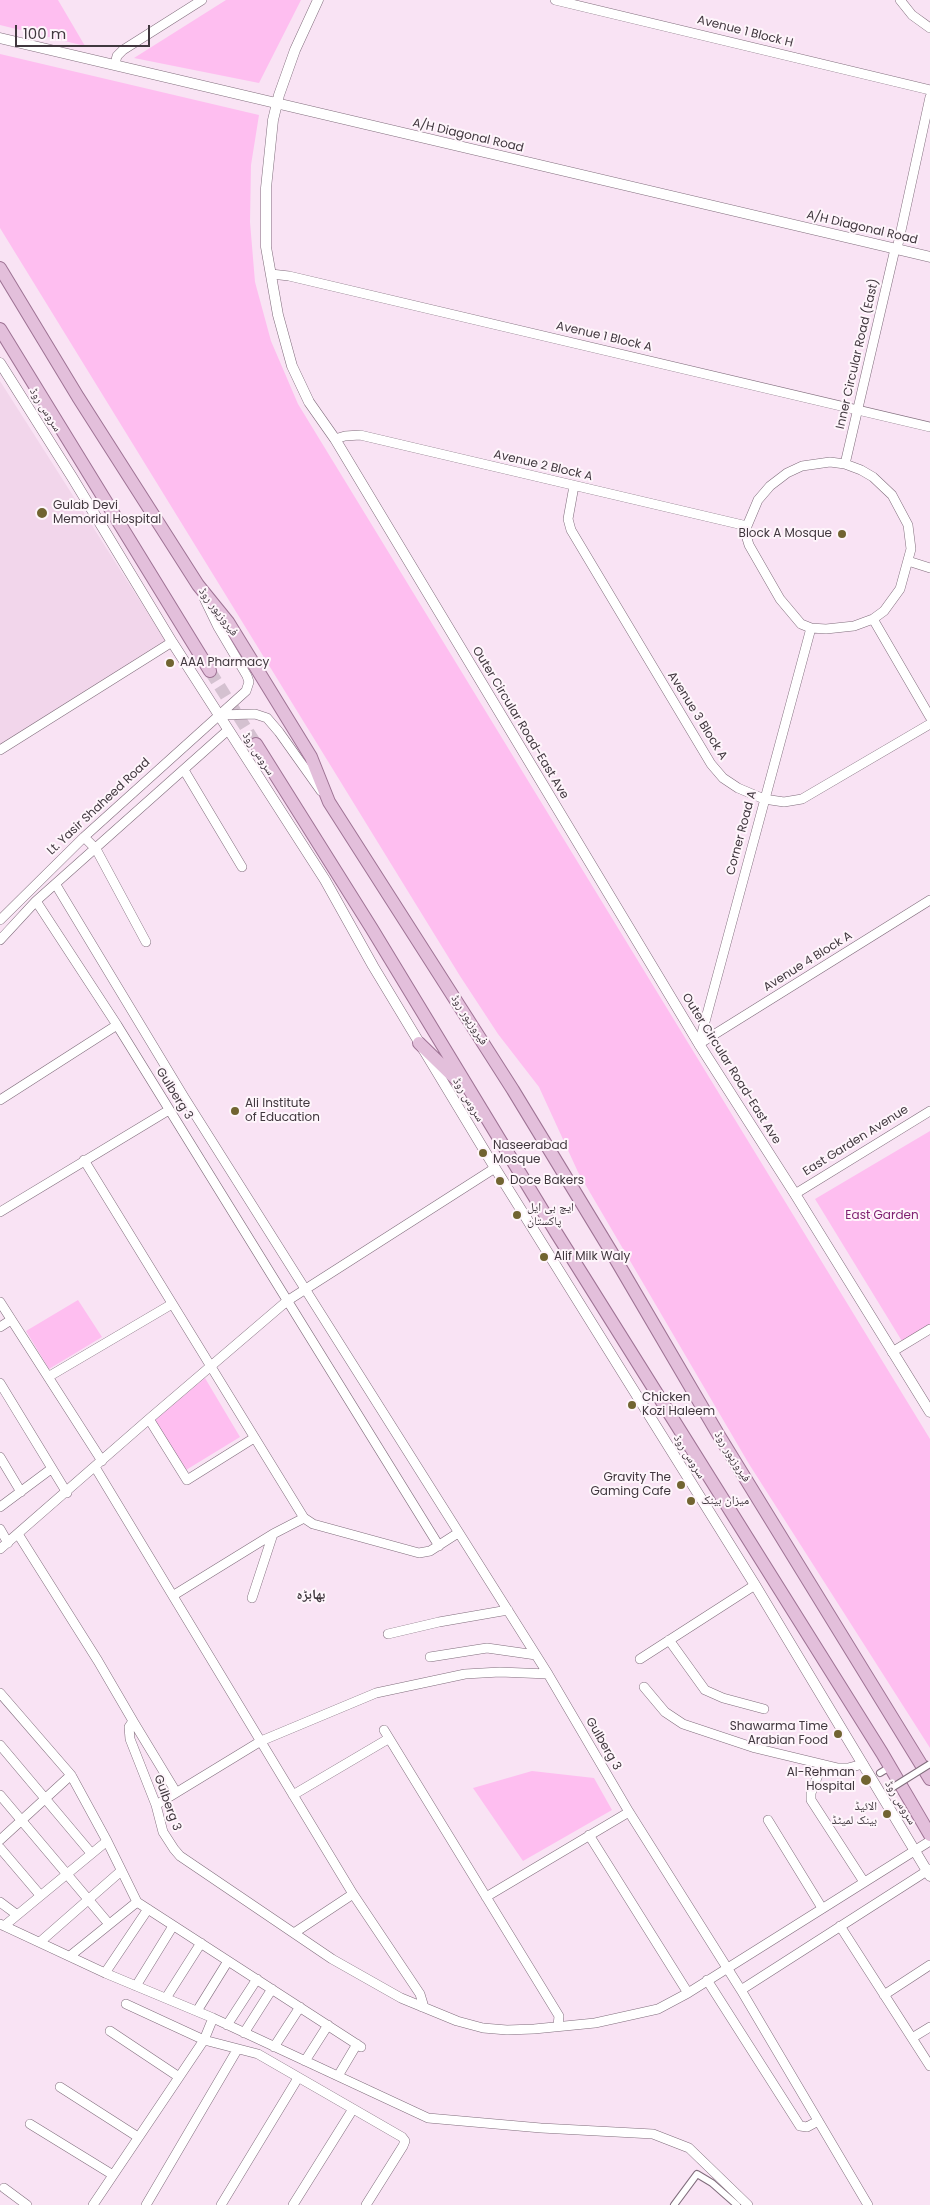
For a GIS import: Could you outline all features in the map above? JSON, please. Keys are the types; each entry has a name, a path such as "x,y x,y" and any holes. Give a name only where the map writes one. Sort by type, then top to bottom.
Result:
{"main road":[{"name":"فیروزپور روڈ","path":"0,268 78,397 198,585 228,622 311,757 330,802 513,1090 612,1253 718,1434 930,1779"},
{"path":"0,329 210,671"},
{"path":"256,744 372,929 885,1770 930,1835"},
{"path":"419,1043 475,1098"}],"street":[{"path":"115,64 117,56 123,50 202,0"},
{"name":"Outer Circular Road-East Ave","path":"318,0 295,50 276,104 266,188 266,247 278,314 292,366 309,402 335,439 699,1044 795,1194 930,1412"},
{"name":"Avenue 1 Block H","path":"555,0 930,90"},
{"path":"900,0 912,15 930,28"},
{"name":"A/H Diagonal Road","path":"0,38 930,257"},
{"name":"Inner Circular Road (East)","path":"845,464 930,97"},
{"name":"Avenue 1 Block A","path":"271,274 309,280 930,427"},
{"name":"سروس روڈ","path":"0,363 172,642 325,880 373,966 495,1168 754,1585 929,1872"},
{"name":"Avenue 2 Block A","path":"335,439 360,435 746,526"},
{"path":"819,463 845,464 873,477 899,504 908,525 910,537 908,561 900,589 884,611 873,619 854,626 811,628 801,624 780,598 749,545 746,526 758,500 770,486 787,473 802,466 819,463"},
{"name":"Avenue 3 Block A","path":"574,486 568,519 571,530 710,764 723,778 738,788 764,799 784,802 802,798 930,724"},
{"path":"908,561 930,568"},
{"name":"Lt. Yasir Shaheed Road","path":"0,920 84,837 244,693 249,682 198,585"},
{"path":"873,619 930,716"},
{"name":"Corner Road A","path":"699,1044 811,628"},
{"path":"0,750 172,642"},
{"path":"219,715 255,714 267,718 330,802"},
{"path":"0,940 36,902 228,730"},
{"path":"189,742 196,758"},
{"path":"160,768 174,778"},
{"path":"184,770 242,867"},
{"path":"84,837 96,849 146,942"},
{"name":"Gulberg 3","path":"56,885 184,1097 548,1674 629,1812 741,1990 868,2205"},
{"name":"Avenue 4 Block A","path":"699,1044 930,900"},
{"name":"Gulberg 3","path":"36,902 117,1025 439,1546"},
{"path":"0,1100 117,1025"},
{"path":"0,1212 169,1110"},
{"name":"East Garden Avenue","path":"795,1194 930,1110"},
{"path":"84,1160 304,1518 313,1524 419,1553 430,1551 458,1533"},
{"path":"0,1550 287,1301 495,1168"},
{"path":"0,1302 48,1377 174,1595 352,1894 420,1994 424,2004 422,2007"},
{"path":"48,1377 172,1304"},
{"path":"0,1327 11,1320"},
{"path":"892,1352 930,1329"},
{"path":"0,1383 67,1493"},
{"path":"149,1419 187,1480 254,1438"},
{"path":"0,1457 21,1492"},
{"path":"0,1507 52,1468"},
{"path":"174,1595 273,1534 304,1518"},
{"path":"0,1529 8,1543"},
{"path":"18,1534 98,1661 176,1792"},
{"path":"252,1598 273,1534"},
{"path":"640,1659 754,1585"},
{"path":"388,1634 439,1622 508,1610"},
{"path":"669,1640 705,1690 723,1698 764,1709"},
{"path":"430,1657 487,1648 536,1655"},
{"path":"156,1805 262,1741 376,1693 465,1674 500,1672 548,1674"},
{"path":"644,1687 665,1712 683,1724 755,1748 838,1768 848,1768 863,1764"},
{"path":"0,1693 71,1775 107,1841 137,1902 359,2045 338,2076"},
{"name":"Gulberg 3","path":"133,1721 129,1727 130,1739 156,1805 163,1832 169,1844 180,1856 294,1933 380,1987 457,2021 483,2028 507,2030 595,2023 658,2008 688,1993 930,1841"},
{"path":"384,1730 559,2016 558,2026"},
{"path":"293,1795 388,1739"},
{"path":"0,1745 91,1854"},
{"path":"822,1764 811,1793 811,1800 864,1882"},
{"path":"890,1789 930,1764"},
{"path":"0,1840 71,1775"},
{"path":"0,1795 109,1924"},
{"path":"486,1897 629,1812"},
{"path":"768,1820 822,1908"},
{"path":"589,1835 688,1993"},
{"path":"107,1841 67,1875 2,1925 105,1973 213,2018 428,2118 541,2128 653,2134 689,2148 748,2205"},
{"path":"0,1848 40,1895"},
{"path":"40,1942 121,1871"},
{"path":"741,1990 840,1926 929,1872"},
{"path":"294,1933 352,1894"},
{"path":"0,1902 16,1914"},
{"path":"70,1956 137,1902"},
{"path":"105,1973 148,1909"},
{"path":"136,1986 173,1926"},
{"path":"840,1926 930,2066"},
{"path":"166,1998 201,1943"},
{"path":"197,2012 228,1961"},
{"path":"884,1995 930,1965"},
{"path":"227,2025 256,1979"},
{"path":"707,1980 800,2126 807,2127 818,2121"},
{"path":"244,2033 272,1989"},
{"path":"126,2004 204,2040 258,2054 402,2137 405,2141 366,2205"},
{"path":"274,2047 300,2007"},
{"path":"93,2205 204,2040 213,2018"},
{"path":"305,2061 328,2025"},
{"path":"912,2038 930,2026"},
{"path":"110,2031 178,2077"},
{"path":"146,2205 237,2050"},
{"path":"221,2205 298,2078"},
{"path":"60,2087 138,2137"},
{"path":"293,2205 353,2109"},
{"path":"30,2124 114,2175"},
{"path":"674,2205 697,2174 712,2184 736,2205"},
{"path":"4,2188 27,2205"}],"shaded area":[{"name":"Gulab Devi Memorial Hospital","path":"0,381 168,645 0,745"}],"green space":[{"path":"0,0 58,0 85,46 0,25"},
{"path":"226,0 301,0 259,83 134,58"},
{"path":"0,54 259,115 251,165 250,222 255,282 271,341 298,404 930,1439 930,1748 749,1464 578,1172 539,1087 498,1034 460,976 0,228"},
{"name":"East Garden","path":"930,1131 930,1330 905,1346 815,1199"},
{"path":"78,1300 102,1337 49,1369 26,1331"},
{"path":"205,1378 240,1437 186,1470 154,1421"},
{"path":"532,1771 594,1778 612,1810 523,1861 473,1788"}],"tunnel":[{"path":"210,671 256,744"}],"place":[{"name":"Gulab Devi Memorial Hospital","path":"42,513"},
{"name":"Block A Mosque","path":"842,534"},
{"name":"AAA Pharmacy","path":"170,663"},
{"name":"Ali Institute of Education","path":"235,1111"},
{"name":"Naseerabad Mosque","path":"483,1153"},
{"name":"Doce Bakers","path":"500,1181"},
{"name":"ایچ بی ایل پاکستان","path":"517,1215"},
{"name":"Alif Milk Waly","path":"544,1257"},
{"name":"Chicken Kozi Haleem","path":"632,1405"},
{"name":"Gravity The Gaming Cafe","path":"681,1485"},
{"name":"میزان بینک","path":"691,1501"},
{"name":"Shawarma Time Arabian Food","path":"838,1734"},
{"name":"Al-Rehman Hospital","path":"866,1780"},
{"name":"الائیڈ بینک لمیٹڈ","path":"887,1814"}],"district":[{"name":"بھابڑہ","path":"311,1595"}]}
